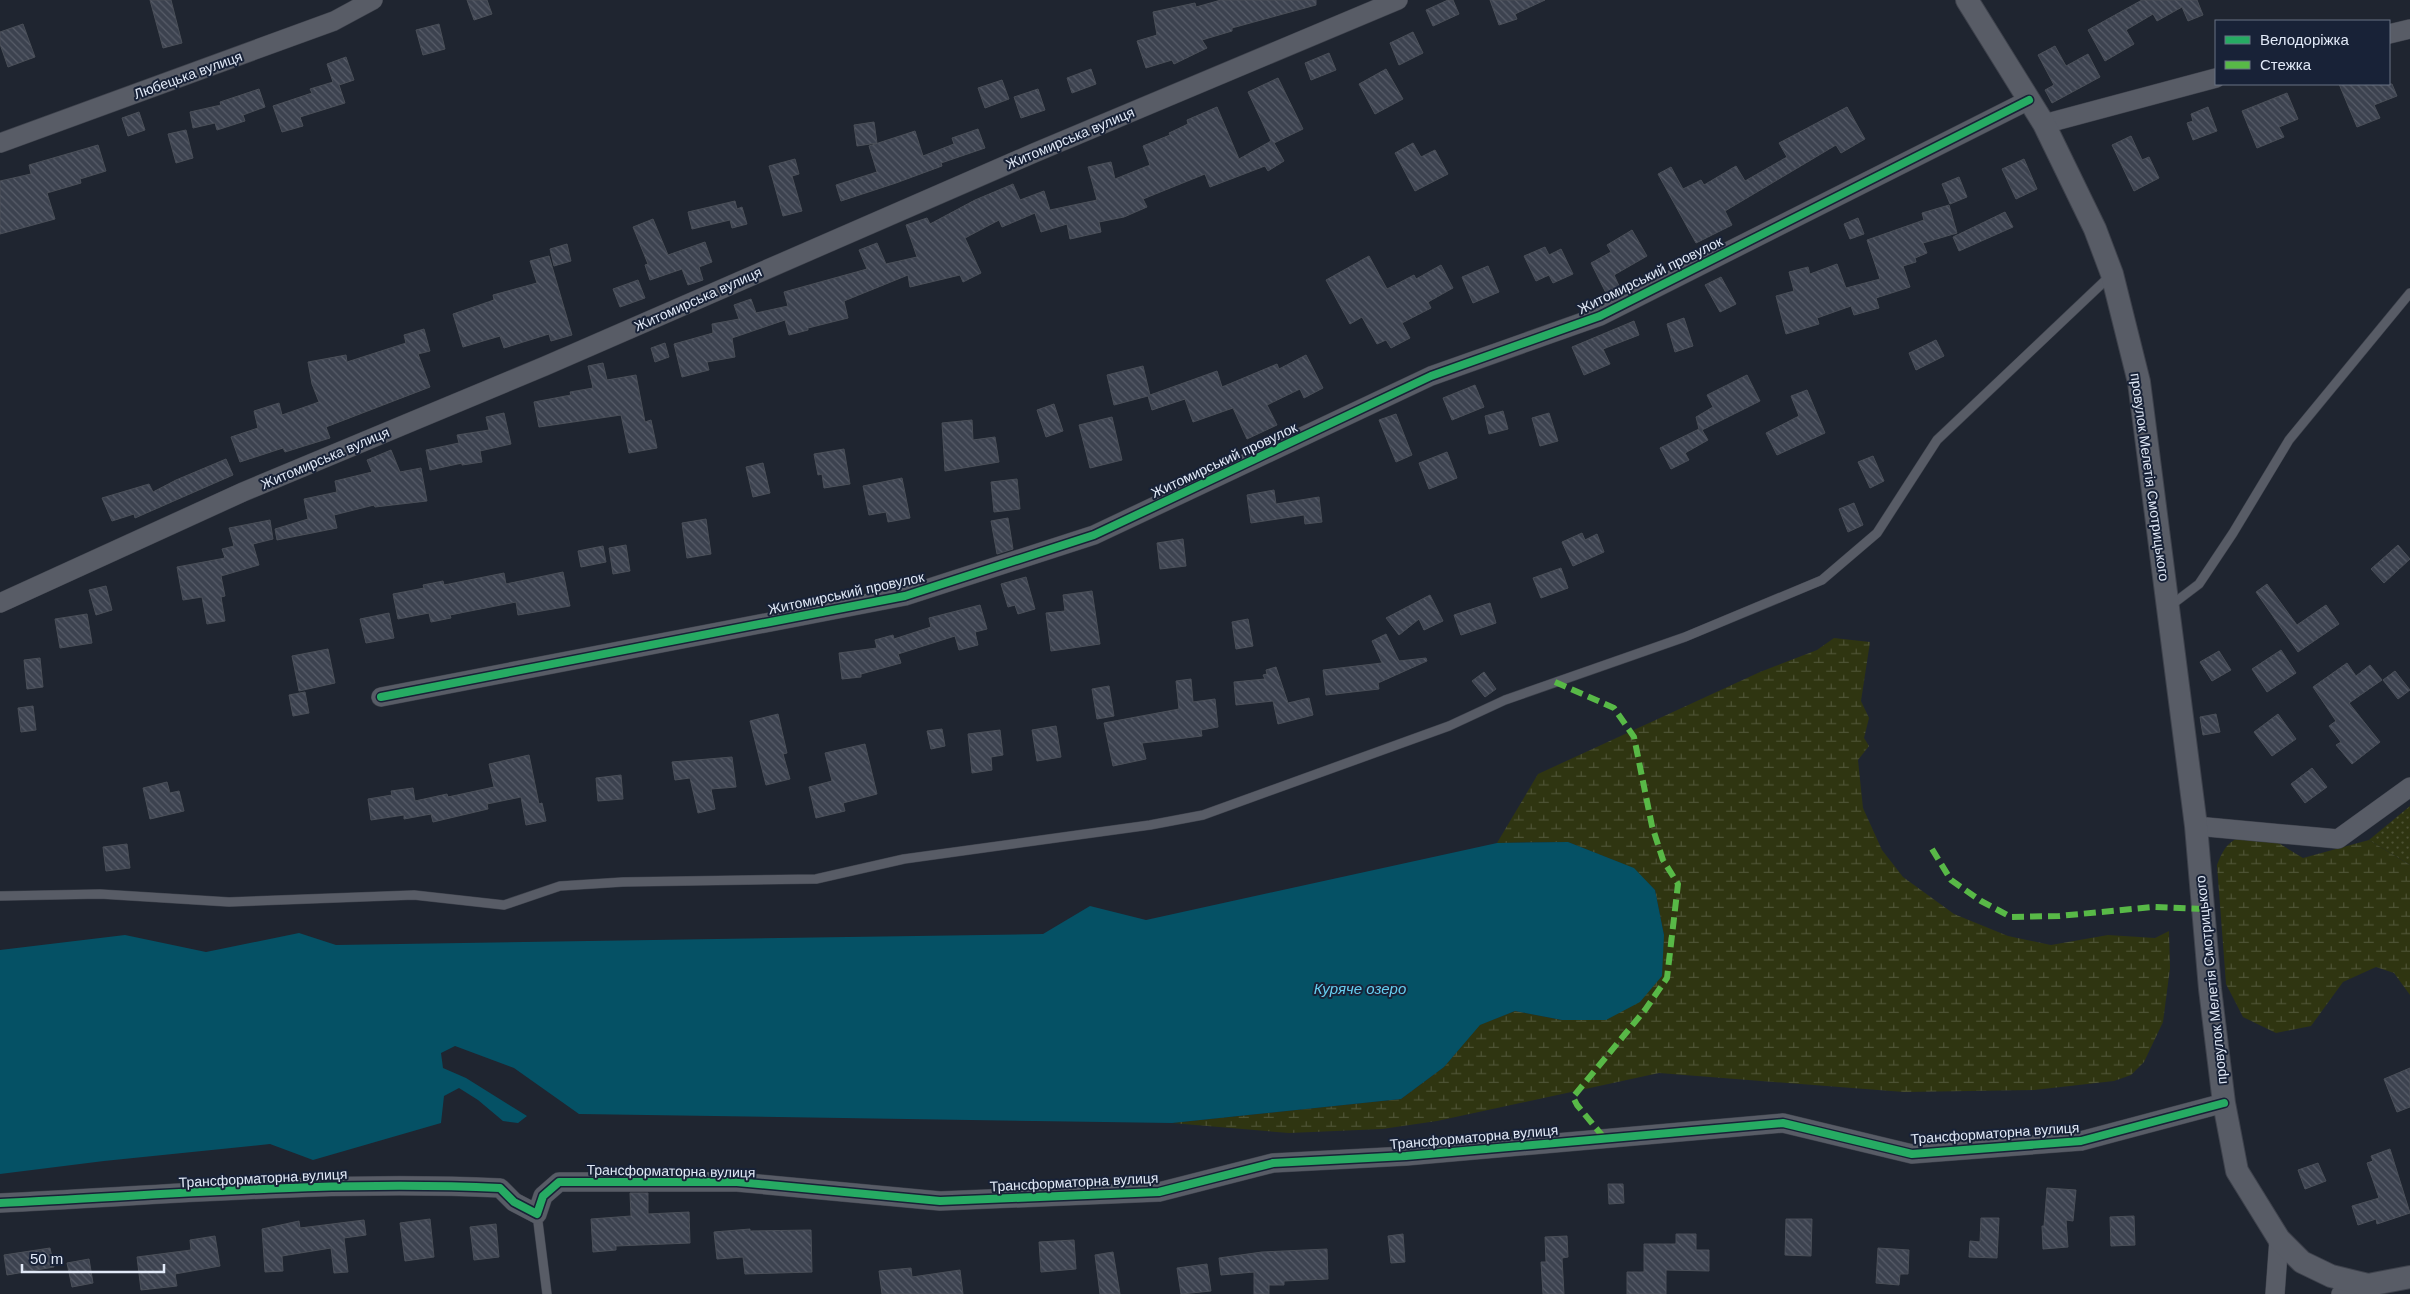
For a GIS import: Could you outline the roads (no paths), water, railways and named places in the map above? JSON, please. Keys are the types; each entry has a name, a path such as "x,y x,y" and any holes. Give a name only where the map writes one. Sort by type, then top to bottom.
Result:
{"street":[{"name":"Любецька вулиця","path":"0,143 334,21 373,0"},
{"name":"Житомирська вулиця","path":"0,603 243,492 545,366 1034,152 1398,0"},
{"name":"провулок Мелетія Смотрицького","path":"1966,0 2044,124 2095,229 2112,274 2139,382 2196,826 2210,989 2224,1103 2237,1171 2279,1239 2302,1262 2331,1276 2368,1285"},
{"path":"2390,34 2410,29"},
{"path":"2044,124 2215,78"},
{"name":"Житомирський провулок","path":"381,698 905,596 1094,536 1431,376 1600,316 2029,100"},
{"path":"2196,826 2338,839 2410,787"},
{"name":"Трансформаторна вулиця","path":"0,1203 331,1186 429,1185 500,1188 514,1202 537,1214 543,1196 559,1182 736,1182 940,1201 1159,1192 1273,1163 1406,1156 1783,1123 1912,1154 2081,1141 2224,1103"},
{"path":"2275,1294 2279,1239"},
{"path":"2341,1294 2368,1285 2410,1277"}],"lane":[{"path":"0,896 100,894 229,902 414,895 504,905 560,886 623,882 816,879 904,859 1150,825 1204,815 1449,726 1505,700 1685,637 1822,580 1877,533 1938,440 2112,274"},
{"name":"провулок Мелетія Смотрицького","path":"2168,608 2198,584 2233,533 2289,440 2410,293"},
{"path":"537,1214 547,1294"}],"water":[{"name":"Куряче озеро","path":"1568,842 1634,868 1655,890 1664,935 1662,976 1640,1002 1606,1020 1562,1020 1515,1011 1480,1025 1444,1067 1401,1099 1172,1123 579,1114 514,1068 455,1046 441,1053 443,1068 466,1078 527,1116 518,1123 503,1121 478,1100 459,1088 444,1096 441,1123 313,1160 270,1144 0,1174 0,950 125,935 206,952 299,933 336,945 1043,934 1090,906 1146,920 1497,843"}]}
